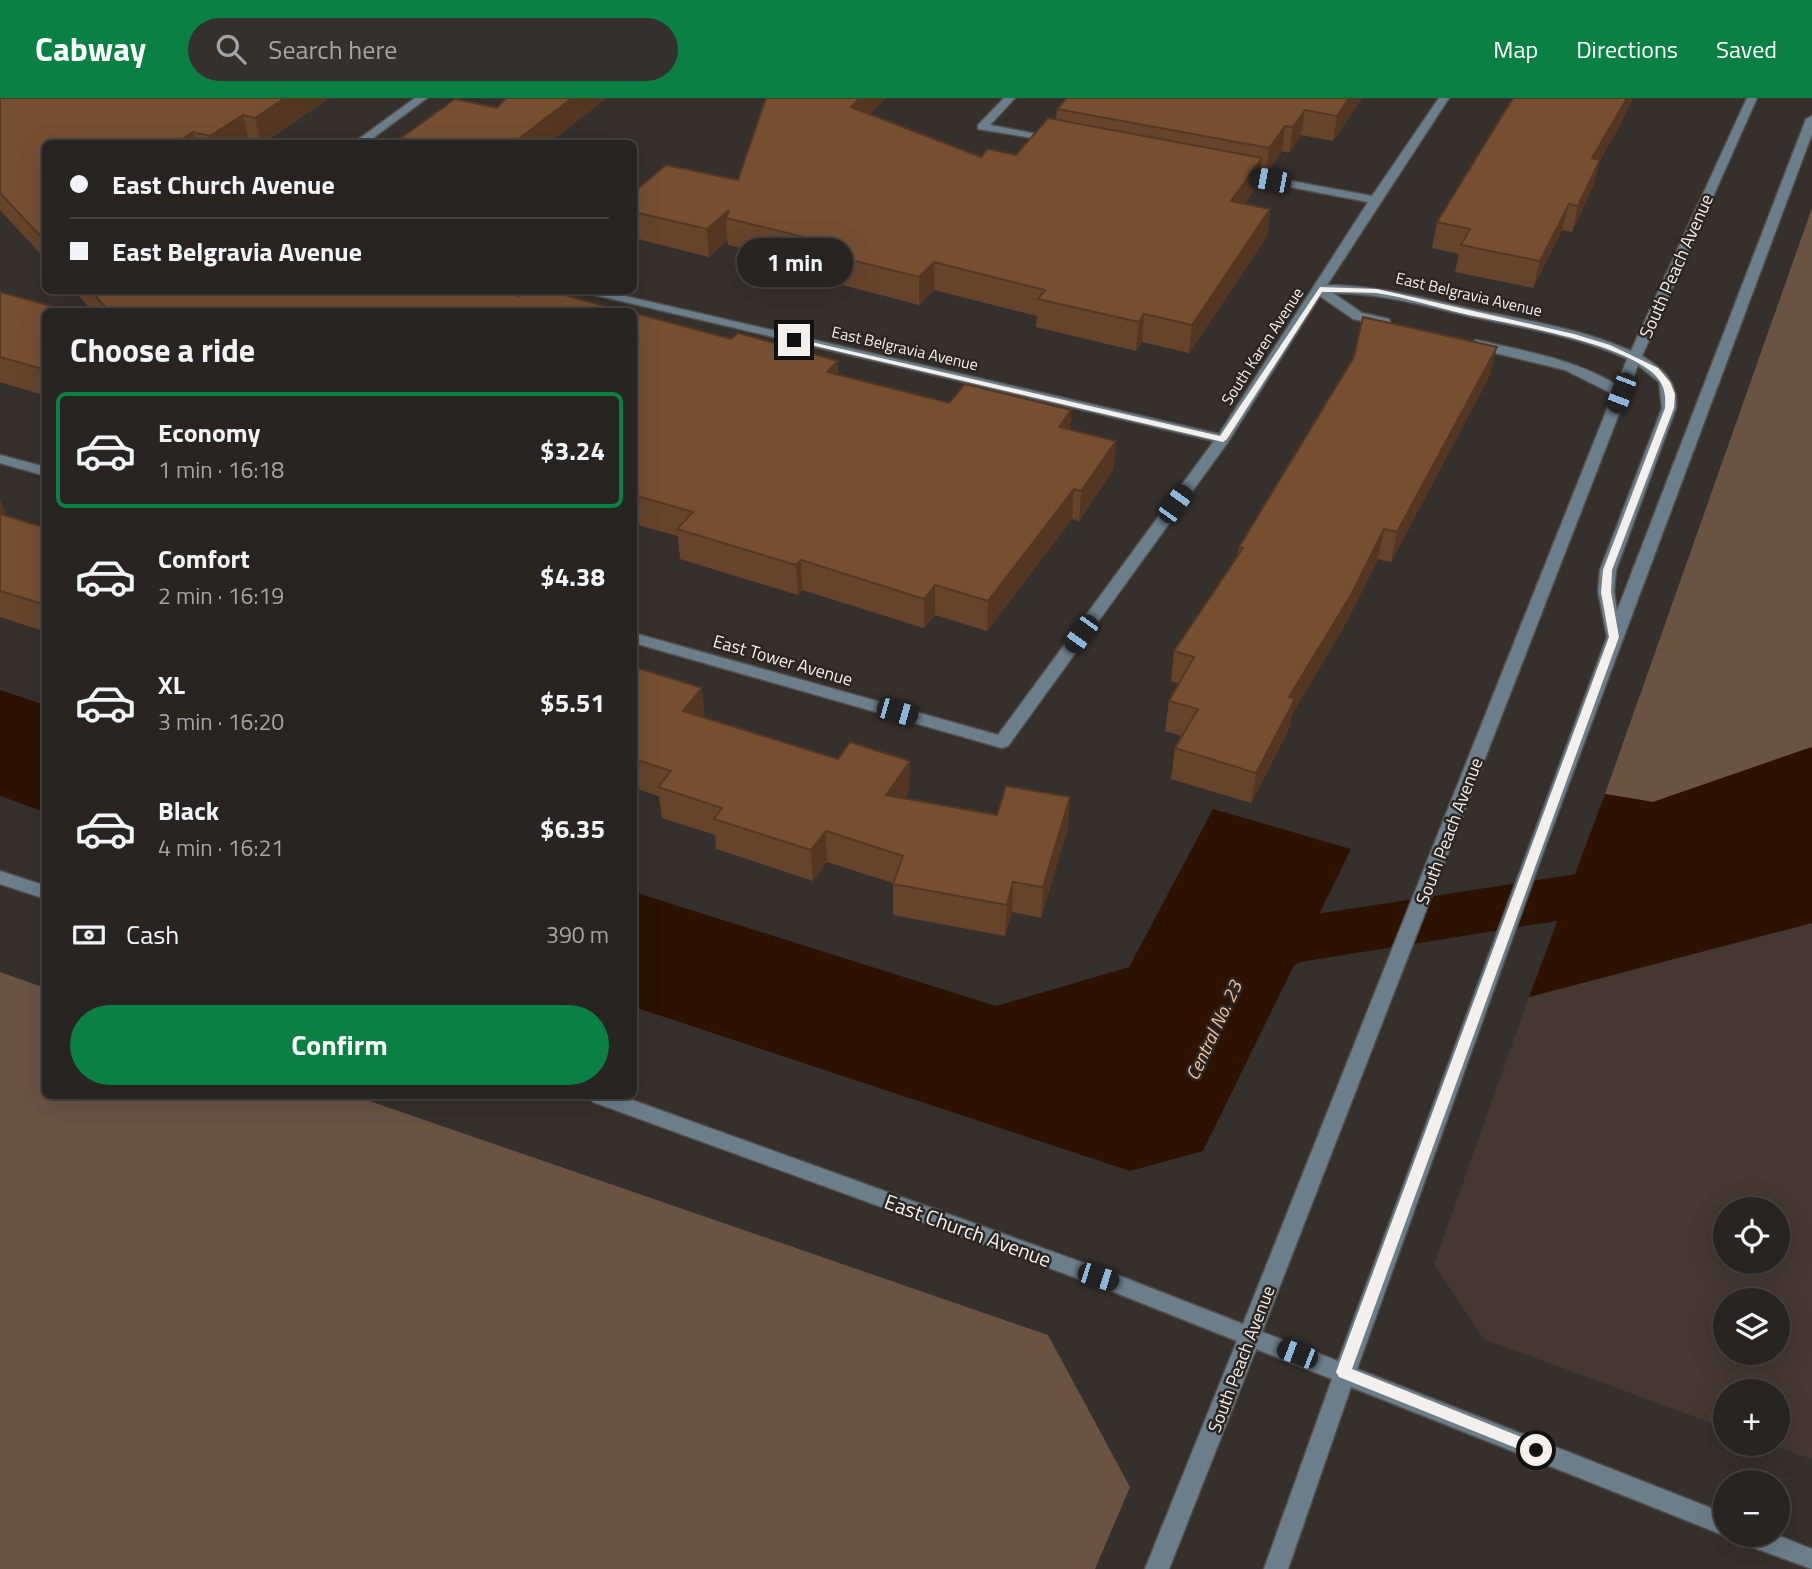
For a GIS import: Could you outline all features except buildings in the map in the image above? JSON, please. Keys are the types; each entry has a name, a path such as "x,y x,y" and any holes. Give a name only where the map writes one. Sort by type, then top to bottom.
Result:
{"street":[{"path":"363,140 422,98"},
{"path":"1010,98 982,127 1063,142"},
{"name":"South Karen Avenue","path":"1002,742 1223,439 1375,200 1444,98"},
{"name":"South Peach Avenue","path":"1157,1569 1634,359 1752,98"},
{"path":"1276,1569 1344,1372 1533,853 1812,119"},
{"path":"1226,172 1375,200"},
{"path":"1320,289 1358,316 1398,326"},
{"name":"East Belgravia Avenue","path":"1320,289 1377,291 1574,336 1607,346 1634,359 1655,370 1666,382 1671,394 1670,408 1608,570 1606,592 1614,637"},
{"name":"East Belgravia Avenue","path":"597,294 1223,439"},
{"path":"1465,341 1559,363 1583,372 1621,393"},
{"path":"0,459 42,471"},
{"name":"East Tower Avenue","path":"637,639 1002,742"},
{"path":"0,877 42,892"},
{"name":"East Church Avenue","path":"608,1099 1112,1282 1713,1520"},
{"path":"1779,1547 1812,1560"}],"shaded area":[{"path":"1812,208 1812,747 1653,802 1605,794"},
{"path":"1812,923 1812,1459 1790,1451 1790,1379 1713,1379 1713,1424 1484,1339 1434,1264 1529,997"},
{"path":"0,972 42,987 42,1099 364,1099 1048,1335 1130,1487 1095,1569 0,1569"}],"water":[{"path":"0,690 42,704 42,811 0,796"},
{"path":"1812,747 1812,923 1529,997 1605,794 1653,802"},
{"path":"1213,809 1351,849 1203,1151 1130,1171 637,1008 637,893 996,1006 1129,967"}],"waterway":[{"name":"Central No. 23","path":"1238,974 1264,952 1290,941 1570,897 1645,882"}],"route":[{"path":"794,340 1223,439 1320,289 1377,291 1574,336 1607,346 1634,359 1655,370 1666,382 1671,394 1670,408 1608,570 1606,592 1614,637 1344,1372 1536,1450"}]}
